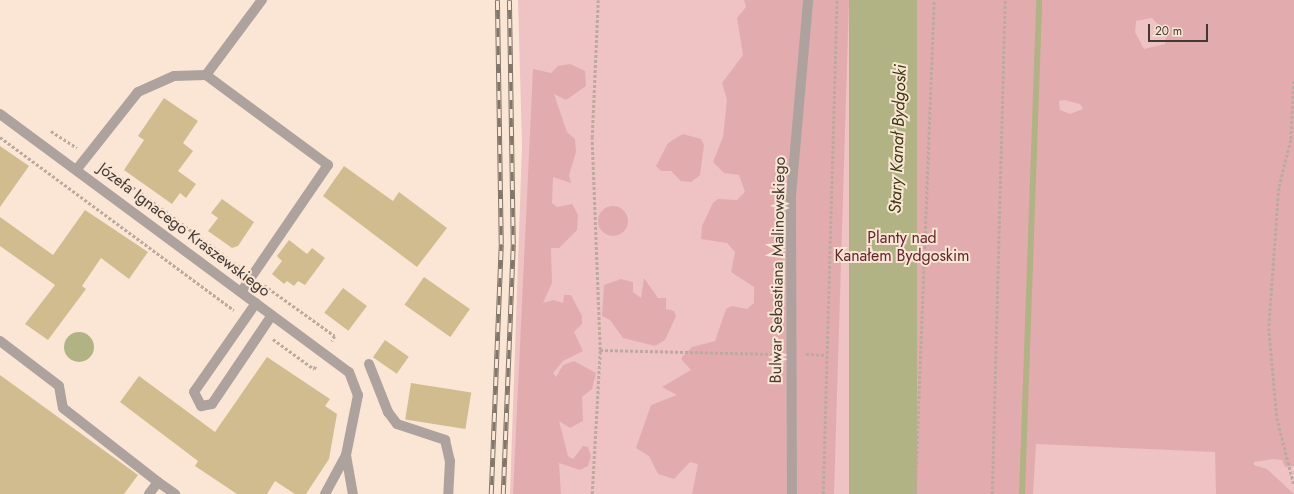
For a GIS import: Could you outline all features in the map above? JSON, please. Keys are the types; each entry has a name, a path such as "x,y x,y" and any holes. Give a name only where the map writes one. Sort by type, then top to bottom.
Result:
{"street":[{"path":"206,75 262,0"},
{"name":"Bulwar Sebastiana Malinowskiego","path":"792,494 791,196 808,0"},
{"path":"78,169 138,92 174,76 206,75 328,165 241,292"},
{"name":"Józefa Ignacego Kraszewskiego","path":"0,114 78,169 349,372 358,395 346,455"},
{"path":"256,303 194,392 201,406 212,404 272,315"},
{"path":"0,341 60,386 63,408 174,494"},
{"path":"369,364 388,412 397,424 444,440 450,461 448,494"},
{"path":"325,494 346,455"},
{"path":"346,455 353,494"},
{"path":"149,494 158,482"}],"path":[{"path":"592,494 600,350 592,138 598,0"},
{"path":"823,494 837,0"},
{"path":"915,494 934,0"},
{"path":"992,494 1005,0"},
{"path":"1294,81 1291,140 1278,188 1269,328 1277,418 1294,485"},
{"path":"44,126 89,156 118,172 252,276 335,336 314,369 262,330"},
{"path":"0,137 246,318"},
{"path":"600,350 826,355"}],"green space":[{"name":"Planty nad Kanałem Bydgoskim","path":"518,0 1294,0 1294,494 510,494 522,146"}],"shaded area":[{"path":"744,0 849,0 834,494 692,494 698,464 690,462 674,479 658,474 649,456 636,448 651,405 677,395 662,387 691,370 681,359 683,356 692,347 715,341 726,309 732,306 747,309 754,303 754,287 731,272 735,252 727,243 701,239 702,226 713,203 718,199 737,200 745,192 739,175 724,173 713,162 723,137 727,100 722,83 743,55 737,18 746,7"},
{"path":"917,0 1294,0 1294,466 1285,467 1282,460 1273,459 1254,462 1254,465 1267,469 1294,494 1216,494 1215,452 1036,444 1033,494 900,494","holes":["1152,18 1167,33 1165,44 1144,49 1135,32 1136,21","1064,100 1080,104 1083,109 1070,114 1060,110 1059,101"]},
{"path":"570,64 585,71 586,86 566,100 554,94 567,132 575,139 576,152 569,175 571,183 553,177 552,203 557,207 572,204 578,215 577,230 559,248 551,248 552,283 543,303 553,300 563,303 564,295 571,295 582,316 582,324 574,332 583,351 563,361 553,373 556,377 563,365 574,361 596,373 592,389 582,397 583,421 570,428 559,421 568,456 573,459 583,446 588,447 591,456 588,466 580,470 559,463 561,494 513,494 533,69 551,73 558,66"},
{"path":"683,134 701,139 704,145 700,175 691,182 681,181 671,171 661,171 656,166 668,143"},
{"path":"613,206 624,210 628,221 624,232 613,236 602,232 598,221 602,210"},
{"path":"644,278 658,298 666,298 666,309 674,311 676,316 665,340 655,346 623,338 610,320 602,316 604,285 621,279 633,282 633,292 641,298"}],"water":[{"name":"Stary Kanał Bydgoski","path":"849,0 917,0 917,494 849,494"},
{"path":"79,332 89,337 94,347 89,357 79,362 69,357 64,347 69,337"}],"building":[{"path":"164,98 198,121 183,143 193,151 178,171 196,184 186,198 180,193 172,204 124,170 144,140 138,136"},
{"path":"0,146 29,166 0,207"},
{"path":"344,166 393,201 399,192 447,228 417,267 323,196"},
{"path":"222,199 254,222 238,246 232,248 208,231 218,218 211,213"},
{"path":"85,210 148,252 129,279 101,258 82,286 86,289 48,340 25,324 55,285 0,246 0,217 53,255"},
{"path":"289,240 307,254 312,248 325,258 305,285 298,281 294,286 287,281 284,284 272,274 282,261 277,256"},
{"path":"424,277 470,309 450,337 404,305"},
{"path":"343,288 367,306 348,331 324,313"},
{"path":"385,340 409,357 397,374 373,357"},
{"path":"267,357 330,399 325,406 337,414 329,459 306,494 295,494 275,481 267,494 237,494 195,466 198,461 120,402 139,376 215,432"},
{"path":"0,375 138,475 124,494 0,494"},
{"path":"411,383 471,393 465,429 405,420"}],"waterway":[{"path":"1022,494 1039,0"}],"railway":[{"path":"491,494 501,244 497,0"},
{"path":"503,494 513,244 509,0"}]}
